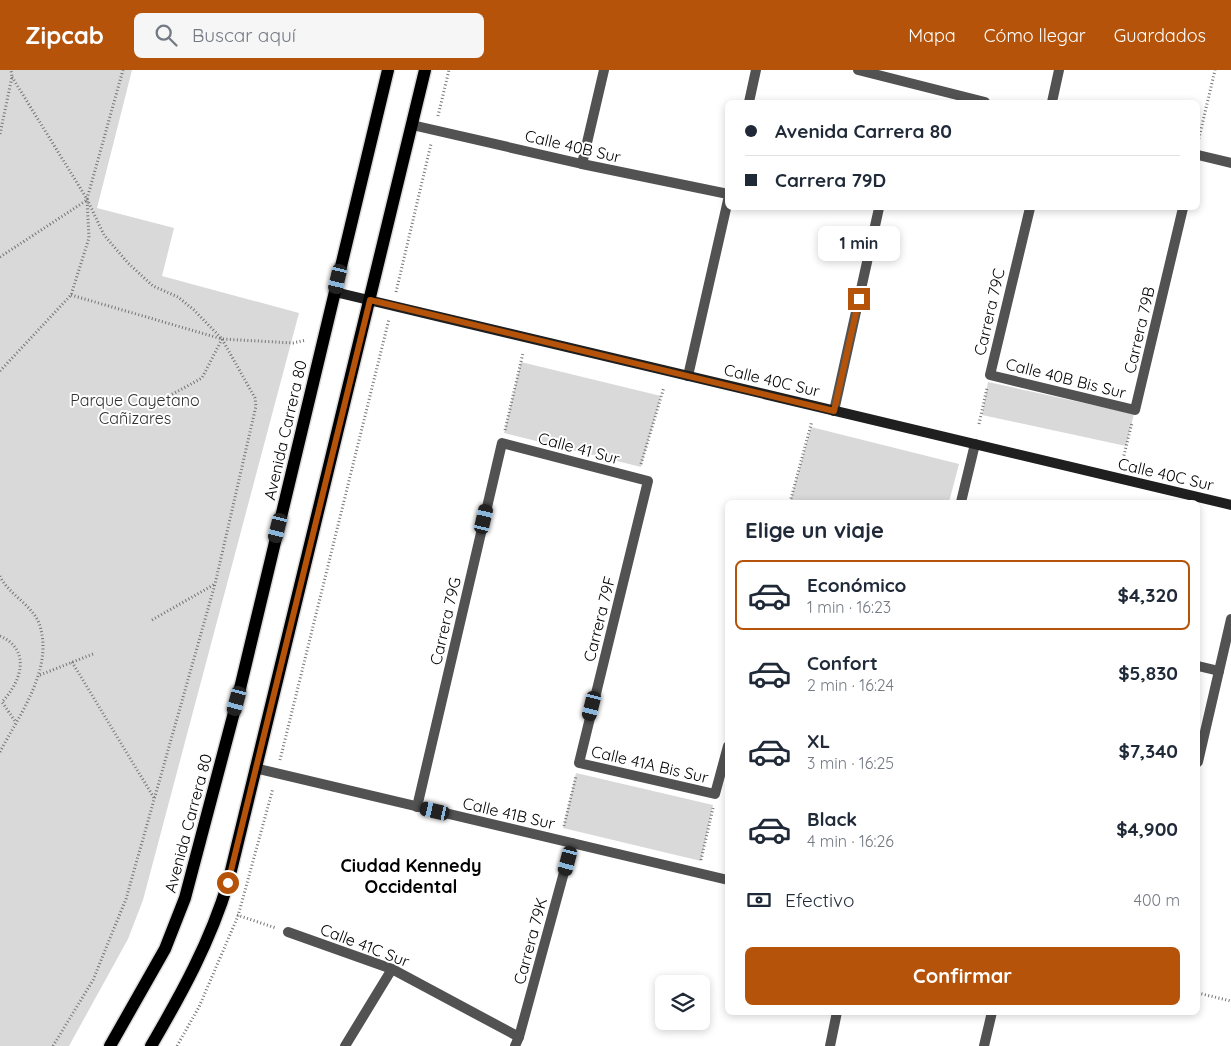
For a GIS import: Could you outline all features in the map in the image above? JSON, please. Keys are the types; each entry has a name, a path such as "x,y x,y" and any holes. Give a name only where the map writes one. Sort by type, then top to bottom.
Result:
{"main road":[{"name":"Avenida Carrera 80","path":"110,1046 165,950 185,898 237,701 388,70"},
{"path":"151,1046 192,974 220,910 425,70"}],"street":[{"path":"582,164 604,70"},
{"path":"749,100 756,70"},
{"path":"858,70 977,100"},
{"path":"1052,100 1059,70"},
{"name":"Calle 40B Sur","path":"412,125 582,164 725,193"},
{"path":"1200,155 1231,163"},
{"path":"688,376 726,210"},
{"path":"834,411 879,210"},
{"name":"Carrera 79C","path":"990,375 1030,210"},
{"name":"Carrera 79B","path":"1135,410 1183,210"},
{"name":"Calle 40C Sur","path":"335,292 1231,505"},
{"name":"Calle 40B Bis Sur","path":"990,375 1135,410"},
{"name":"Calle 41 Sur","path":"502,443 648,482"},
{"name":"Carrera 79G","path":"417,807 502,443"},
{"path":"962,500 976,444"},
{"name":"Carrera 79F","path":"579,763 648,482"},
{"path":"1200,753 1231,619"},
{"path":"1200,666 1219,671"},
{"path":"715,794 725,757"},
{"name":"Calle 41A Bis Sur","path":"579,763 715,794"},
{"name":"Calle 41B Sur","path":"255,768 725,879"},
{"name":"Carrera 79K","path":"517,1042 572,843"},
{"name":"Calle 41C Sur","path":"288,932 392,969 517,1042"},
{"path":"345,1046 392,969"},
{"path":"830,1046 836,1015"},
{"path":"984,1046 991,1015"}],"path":[{"path":"0,134 12,76 11,70"},
{"path":"0,371 70,295 90,238 87,199 123,70"},
{"path":"399,281 449,70"},
{"path":"1200,136 1215,70"},
{"path":"12,76 87,199 104,235 128,263 153,286 178,298 194,310 222,339 255,398 256,406 215,584 126,899 93,980 53,1046"},
{"path":"0,257 87,199"},
{"path":"70,295 222,339 293,342 324,336"},
{"path":"177,1046 199,1007 238,916 277,773 386,332"},
{"path":"169,396 202,378 222,339"},
{"path":"502,443 523,353"},
{"name":"Carrera 79C","path":"980,424 990,375"},
{"path":"637,479 664,387"},
{"path":"1123,459 1135,410"},
{"path":"791,500 812,421"},
{"path":"0,576 29,608 39,624 43,652 39,675 0,752"},
{"path":"152,620 215,584"},
{"path":"0,636 12,644 20,657 20,670 13,690 2,702 15,722"},
{"path":"39,675 93,654"},
{"path":"72,662 154,798"},
{"path":"560,841 579,763"},
{"path":"698,873 715,794"},
{"path":"220,910 288,932"},
{"path":"1200,993 1231,1001"}],"green space":[{"name":"Parque Cayetano Cañizares","path":"0,70 132,70 97,208 174,228 162,276 299,313 143,900 128,939 69,1046 0,1046"},
{"path":"521,362 661,396 641,467 504,433"},
{"path":"988,382 1134,414 1126,446 982,415"},
{"path":"811,427 959,464 950,500 791,500"},
{"path":"576,773 713,805 701,861 563,828"}],"district":[{"name":"Ciudad Kennedy Occidental","path":"411,875"}],"route":[{"path":"228,883 370,300 834,411 859,299"}]}
